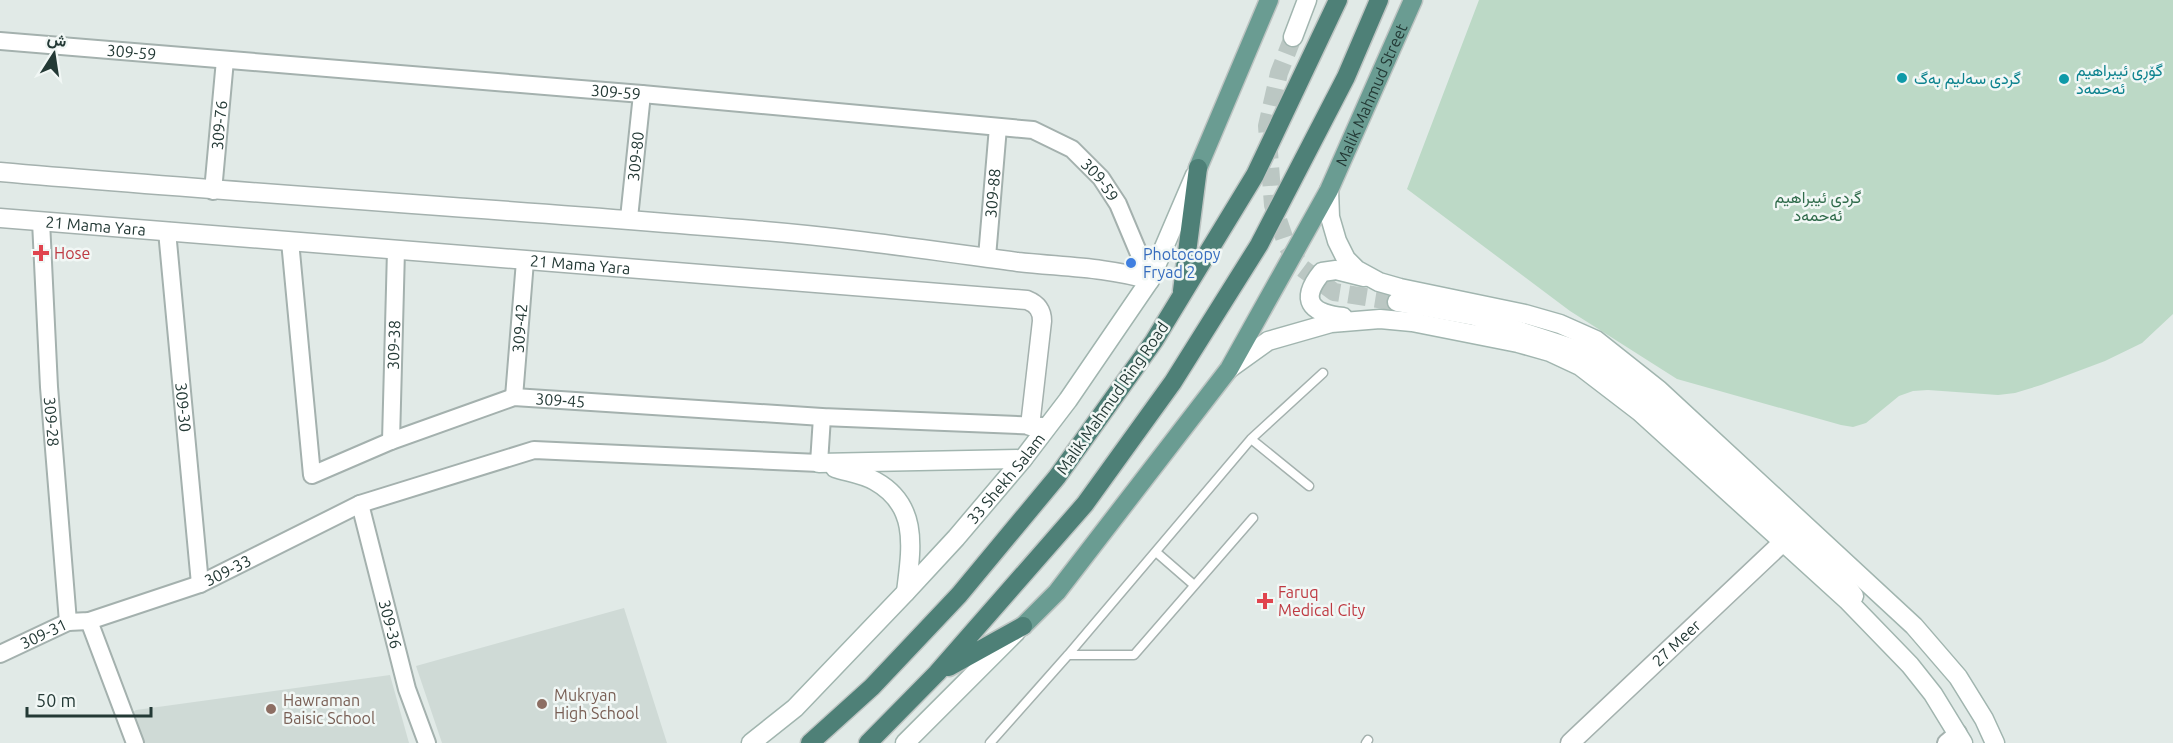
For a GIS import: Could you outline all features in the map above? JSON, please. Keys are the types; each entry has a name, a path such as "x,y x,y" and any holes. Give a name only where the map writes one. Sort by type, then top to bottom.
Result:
{"highway":[{"name":"Malik Mahmud Ring Road","path":"810,743 872,687 959,595 1057,477 1154,341 1255,175 1338,0"},
{"path":"868,743 937,674 1085,504 1173,382 1259,245 1346,77 1379,0"},
{"path":"1181,298 1198,168"},
{"path":"937,674 1023,626"}],"main road":[{"path":"1198,168 1269,0"},
{"path":"1293,37 1307,0"},
{"name":"Malik Mahmud Street","path":"1023,626 1057,592 1229,369 1329,190 1413,0"},
{"name":"33 Shekh Salam","path":"751,743 795,708 956,538 1023,459 1039,426 1080,382 1150,280 1198,168"},
{"path":"0,172 213,191 629,218 855,239 1044,265 1112,270 1150,280"},
{"path":"1329,190 1330,217 1337,241 1346,259 1357,270 1371,278"},
{"name":"21 Mama Yara","path":"0,218 1027,300 1040,309 1042,321 1039,426"},
{"path":"1359,320 1320,313 1313,308 1310,296 1313,284 1322,272 1336,270 1411,291 1534,316 1560,324 1596,340 1659,390 1906,618 1958,677 1984,719 1995,743"},
{"path":"1397,302 1474,316 1584,352 1658,407 1780,518 1840,577 1889,643 1933,694 1956,740"},
{"path":"1229,369 1268,341 1320,326 1359,320 1412,322 1488,336 1550,352 1580,366 1640,412 1846,600 1889,643"},
{"path":"819,463 1023,459"},
{"path":"819,463 874,480 891,492 900,503 911,532 906,592"},
{"name":"27 Meer","path":"1570,743 1783,542"},
{"path":"905,743 1023,626"}],"street":[{"name":"309-59","path":"0,41 642,94 1034,130 1072,149 1101,178 1118,204 1150,280"},
{"name":"309-76","path":"213,191 225,60"},
{"name":"309-80","path":"629,218 642,94"},
{"name":"309-88","path":"987,257 998,127"},
{"name":"309-28","path":"41,221 49,387 68,622"},
{"name":"309-30","path":"167,231 200,584"},
{"name":"309-45","path":"290,241 312,475 391,441 514,397 822,417 1039,426"},
{"name":"309-38","path":"391,441 396,250"},
{"name":"309-42","path":"514,397 525,261"},
{"path":"819,463 822,417"},
{"name":"309-33","path":"89,621 200,584 360,504 534,450 819,463"},
{"name":"309-36","path":"360,504 407,689 427,743"},
{"name":"309-31","path":"0,654 68,622 89,621"},
{"path":"89,621 135,743"}],"lane":[{"path":"990,743 1068,655 1251,439 1323,373"},
{"path":"1251,439 1309,486"},
{"path":"1068,655 1134,655 1253,518"},
{"path":"1156,552 1194,585"}],"shaded area":[{"name":"Mukryan High School","path":"624,608 667,743 442,743 416,666"},
{"name":"Hawraman Baisic School","path":"390,675 409,743 139,743 130,714 136,710"}],"green space":[{"name":"گردی ئیبراھیم ئەحمەد","path":"1479,0 2173,0 2173,314 2142,343 2105,361 2041,385 2015,393 1998,395 1913,391 1899,396 1866,423 1853,427 1677,379 1570,311 1407,189"}],"tunnel":[{"path":"1293,37 1279,73 1267,126 1273,205 1287,246 1302,268 1334,292 1397,302"}],"place":[{"name":"گردی سەلیم بەگ","path":"1902,78"},
{"name":"گۆڕی ئیبراھیم ئەحمەد","path":"2064,79"},
{"name":"Hose","path":"41,253"},
{"name":"Photocopy Fryad 2","path":"1131,263"},
{"name":"Faruq Medical City","path":"1265,601"},
{"name":"Mukryan High School","path":"542,704"},
{"name":"Hawraman Baisic School","path":"271,709"}]}
